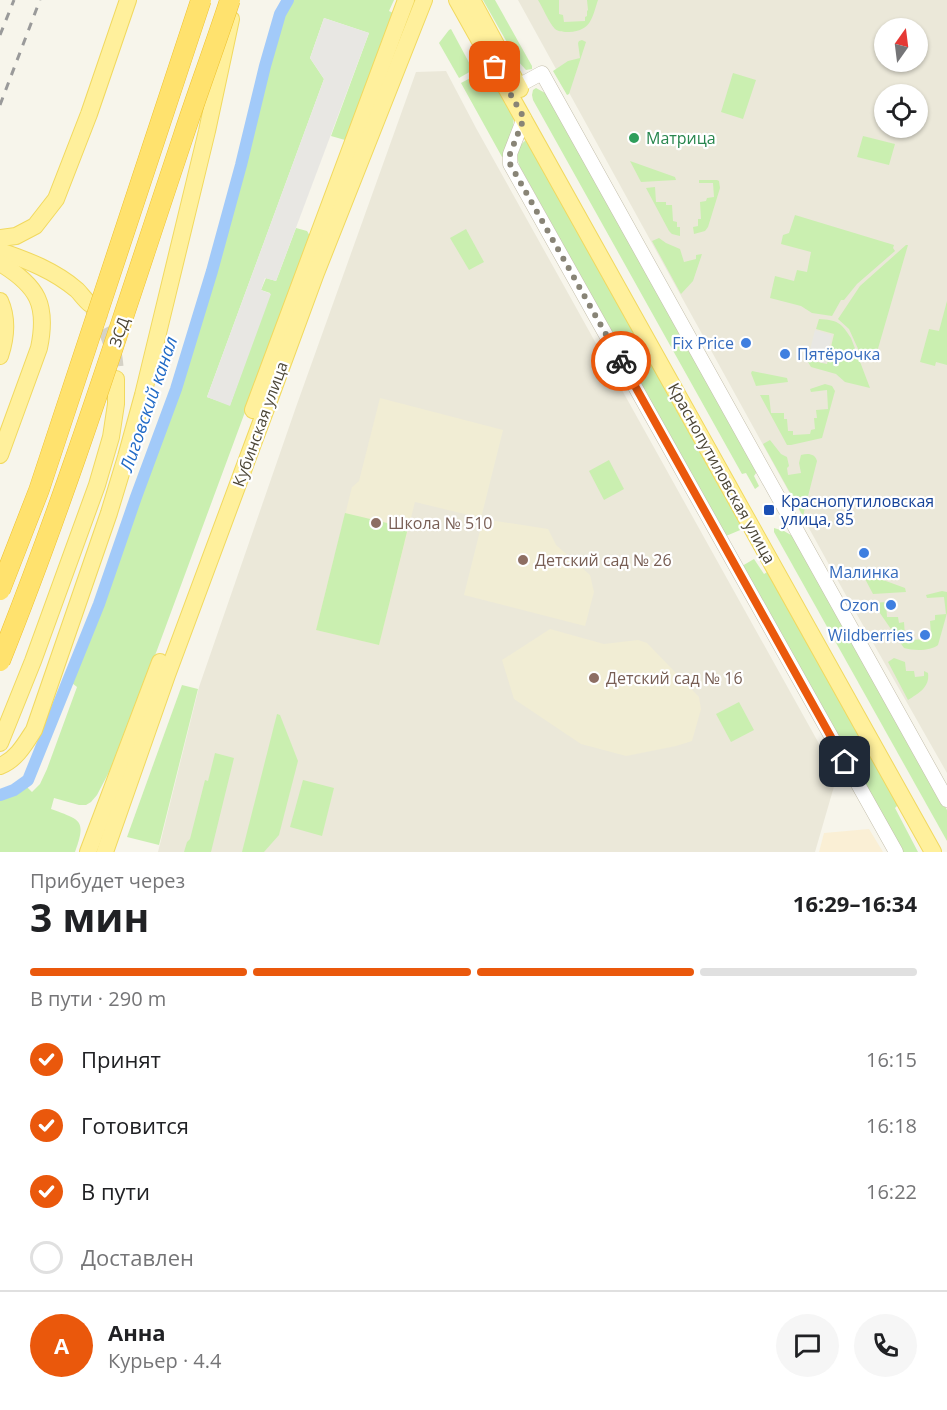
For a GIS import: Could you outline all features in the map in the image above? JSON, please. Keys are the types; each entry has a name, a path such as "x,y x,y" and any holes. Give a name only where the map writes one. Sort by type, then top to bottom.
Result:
{"highway":[{"name":"ЗСД","path":"0,590 39,490 201,0"},
{"name":"ЗСД","path":"0,661 63,498 183,135 232,0"}],"main road":[{"path":"0,238 16,236 35,226 56,199 89,114 128,0"},
{"path":"0,766 16,756 34,730 109,513 143,395 207,131 232,0"},
{"name":"Кубинская улица","path":"88,852 406,0"},
{"name":"Кубинская улица","path":"105,852 167,675 316,273 424,0"},
{"name":"Краснопутиловская улица","path":"457,0 933,852"},
{"name":"Краснопутиловская улица","path":"472,0 946,852"},
{"path":"0,251 34,264 56,276 76,290 90,304"},
{"path":"0,263 30,286 37,297 43,317 39,348 0,455"},
{"path":"0,301 4,311 5,326 5,339 0,356"},
{"path":"2,745 97,485 111,437 116,404 116,379"},
{"path":"2,745 17,737 44,701"}],"street":[{"path":"518,86 542,73 947,800"},
{"path":"524,118 510,154 510,164 896,852"}],"shaded area":[{"path":"518,0 947,0 947,773 843,590"},
{"path":"324,18 369,33 276,281 265,278 261,290 271,294 230,406 207,397 324,79 310,58"},
{"path":"446,71 837,776 815,852 158,852 199,687 416,72"},
{"path":"815,330 832,335 825,363 808,358"},
{"name":"Школа № 510","path":"380,398 503,430 481,518 415,502 379,645 316,630 352,487 359,481"},
{"name":"Детский сад № 26","path":"483,519 548,529 556,545 590,575 594,592 585,626 464,595"},
{"name":"Детский сад № 16","path":"550,629 604,644 638,640 647,643 699,697 701,709 692,741 626,756 581,744 514,699 502,660"},
{"path":"869,829 883,852 819,852 824,833"}],"green space":[{"path":"291,0 394,0 389,11 393,13 345,140 331,136 369,33 324,18 310,58 324,79 207,397 230,405 270,293 261,290 266,278 276,281 296,228 307,231 310,236 119,753 91,802 79,805 54,798 51,809 75,819 80,827 75,852 0,852 0,801 27,787 32,792 40,784 47,769 77,687 72,683 177,401 238,195 236,193 283,15"},
{"path":"483,0 495,0 532,69 526,70 517,60"},
{"path":"538,0 559,0 559,14 563,15 564,22 585,21 588,10 587,0 598,0 590,22 582,29 569,32 555,29"},
{"path":"451,29 473,70 459,78 439,43"},
{"path":"582,40 586,42 567,95 553,71 568,61 580,58 578,43"},
{"path":"733,73 756,80 743,119 721,112"},
{"path":"476,75 479,79 483,77 489,89 497,85 514,115 513,129 502,157 461,83"},
{"path":"536,88 547,94 758,470 754,476 759,486 755,489 746,473 742,474 533,100 533,90"},
{"path":"863,136 895,144 889,165 857,157"},
{"path":"527,140 745,528 726,536 520,167 518,152 523,142"},
{"path":"630,161 675,177 676,180 641,182"},
{"path":"699,180 717,180 720,188 708,227 705,231 694,234 693,227 698,226 698,219 701,219 700,202 714,197 713,183 699,183"},
{"path":"655,187 656,202 666,202 666,205 672,205 673,221 677,222 677,227 680,227 680,236 669,231 646,188"},
{"path":"795,215 894,245 895,251 857,284 844,300 841,300 832,316 812,313 801,306 770,298 775,276 794,281 797,270 807,272 811,252 781,244 783,235 789,233"},
{"path":"466,229 484,262 469,270 450,238"},
{"path":"659,238 680,249 684,262 696,259 696,255 702,254 693,281 681,294 652,241"},
{"path":"908,245 875,359 864,362 849,329 838,319 860,286"},
{"path":"947,301 947,365 936,362 935,366 920,362 929,329 939,331"},
{"path":"819,319 838,323 851,338 870,388 845,382 836,374 811,367 808,360 827,364 834,334 816,329"},
{"path":"752,371 787,378 788,382 756,386"},
{"path":"825,384 832,386 835,391 822,438 787,445 760,395 769,395 771,413 784,413 788,431 793,431 793,435 810,434 811,430 815,429 816,410 828,409 827,390 811,392 810,389"},
{"path":"770,440 781,454 787,457 788,475 801,473 799,463 801,455 811,455 817,461 803,516 763,444"},
{"path":"609,460 624,489 604,500 589,471"},
{"path":"345,513 408,528 379,645 316,630"},
{"path":"774,528 796,538 947,810 947,841 774,532"},
{"path":"754,559 764,574 769,571 899,804 895,808 918,852 903,852 742,566"},
{"path":"864,573 905,588 906,592 873,594"},
{"path":"947,592 947,613 938,645 927,649 904,648 873,603 886,602 887,617 898,617 899,623 904,622 905,636 909,636 909,640 928,639 928,635 931,634 930,621 935,620 935,615 946,614 944,597 927,598 926,595"},
{"path":"894,658 905,662 906,671 914,671 915,677 924,676 924,671 928,673 925,686 908,700 888,662"},
{"path":"182,685 198,689 159,845 127,837"},
{"path":"739,702 754,730 731,742 716,714"},
{"path":"277,714 280,715 298,761 279,835 264,852 242,852"},
{"path":"215,753 234,758 211,852 184,852 190,839 205,780 208,781"},
{"path":"303,780 334,788 322,836 290,827"}],"waterway":[{"name":"Лиговский канал","path":"0,795 14,790 28,780 99,604 176,389 212,271 265,66 280,14 288,0"}],"tunnel":[{"path":"92,308 110,341 115,359 116,379"}],"railway":[{"path":"0,35 14,0"},
{"path":"0,105 40,0"}],"way so far":[{"path":"495,67 524,118 510,154 510,164 621,361"}],"place":[{"name":"Матрица","path":"634,138"},
{"name":"Fix Price","path":"746,343"},
{"name":"Пятёрочка","path":"785,354"},
{"name":"Краснопутиловская улица, 85","path":"769,510"},
{"name":"Школа № 510","path":"376,523"},
{"name":"Малинка","path":"864,553"},
{"name":"Детский сад № 26","path":"523,560"},
{"name":"Ozon","path":"891,605"},
{"name":"Wildberries","path":"925,635"},
{"name":"Детский сад № 16","path":"594,678"}],"route":[{"path":"621,361 845,762"}]}
